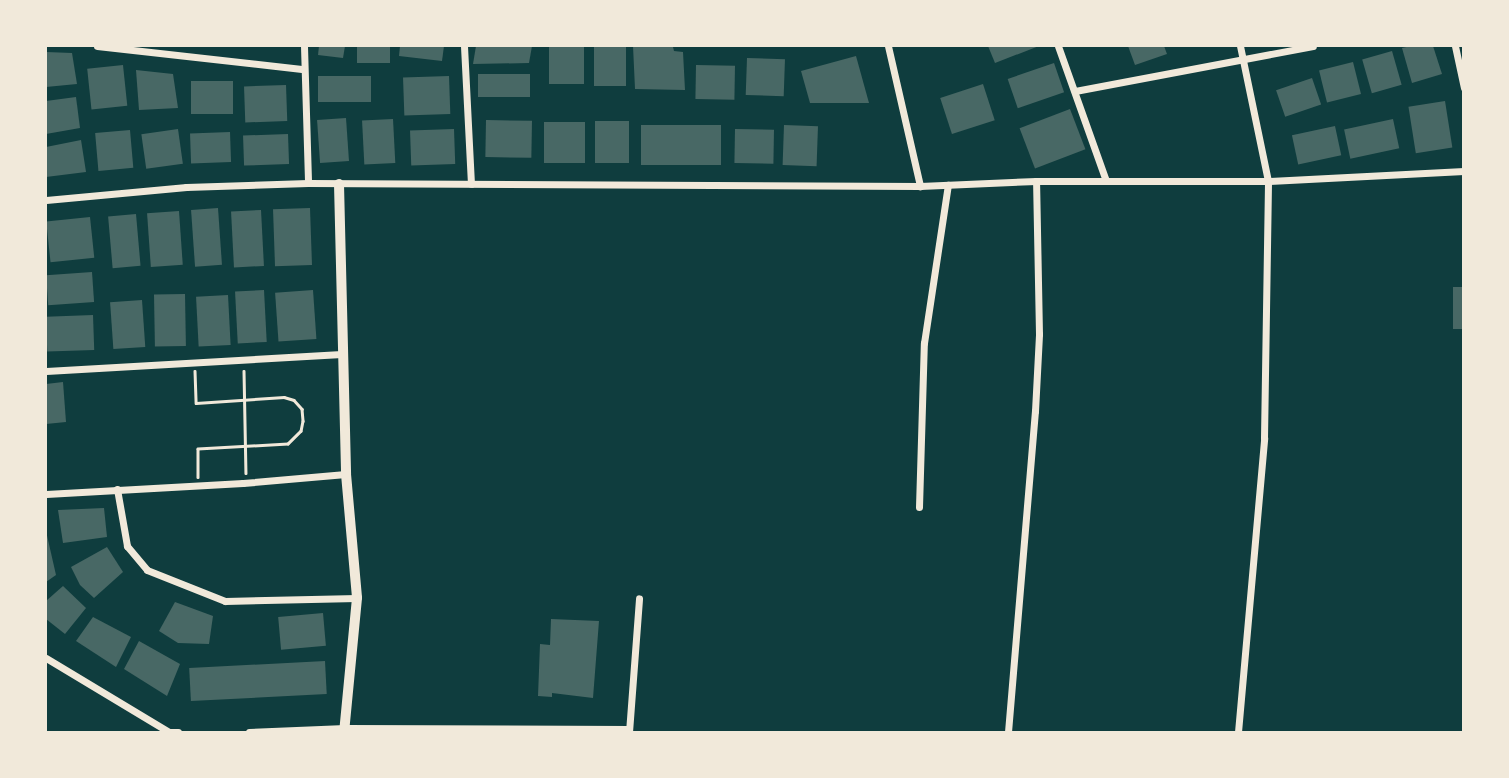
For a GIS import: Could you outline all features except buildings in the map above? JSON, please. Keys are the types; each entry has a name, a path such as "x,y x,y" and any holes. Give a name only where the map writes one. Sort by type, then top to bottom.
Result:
{"street":[{"path":"97,46 302,69"},
{"path":"304,46 302,69 307,183"},
{"path":"464,46 471,184"},
{"path":"888,46 920,186"},
{"path":"1058,46 1106,181"},
{"path":"1238,733 1264,438 1268,181 1240,46"},
{"path":"1075,91 1313,46"},
{"path":"1455,46 1464,88"},
{"path":"46,200 186,187 307,183 920,186 1036,181 1268,181 1464,171"},
{"path":"1008,733 1014,691 1017,606 1039,334 1036,181"},
{"path":"340,184 346,474 356,598 345,730"},
{"path":"919,507 924,343 948,185"},
{"path":"46,371 342,354"},
{"path":"46,494 346,474"},
{"path":"117,489 127,546 148,570 225,601 356,598"},
{"path":"249,733 345,730 629,731 639,598"},
{"path":"46,658 172,732"}],"path":[{"path":"194,361 196,403 285,397 302,409 303,421 301,431 288,444 198,450 199,485"},
{"path":"244,370 246,473"}]}
